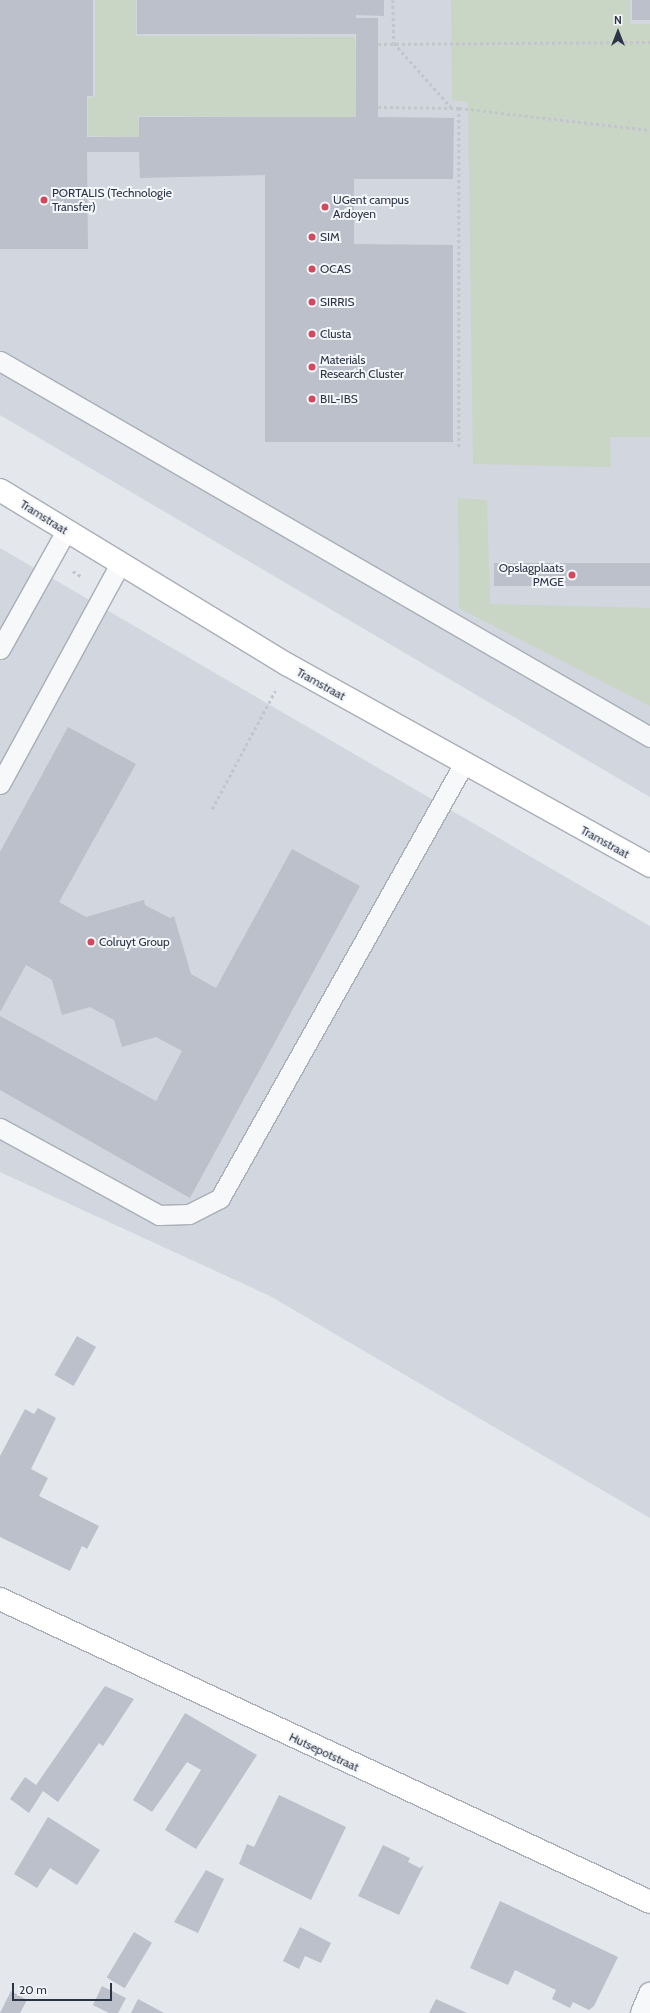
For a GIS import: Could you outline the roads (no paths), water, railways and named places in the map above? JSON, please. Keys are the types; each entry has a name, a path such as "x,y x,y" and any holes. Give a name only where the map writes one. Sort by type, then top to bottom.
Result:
{"main road":[{"name":"Tramstraat","path":"0,490 288,665 650,866"},
{"name":"Hutsepotstraat","path":"0,1599 650,1902"}],"street":[{"path":"642,2013 650,1994"}],"lane":[{"path":"0,361 650,738"},
{"path":"0,649 66,531"},
{"path":"0,784 120,564"},
{"path":"0,1128 159,1215 189,1214 220,1198 464,764"}],"place":[{"name":"PORTALIS (Technologie Transfer)","path":"44,200"},
{"name":"UGent campus Ardoyen","path":"325,207"},
{"name":"SIM","path":"312,237"},
{"name":"OCAS","path":"312,269"},
{"name":"SIRRIS","path":"312,302"},
{"name":"Clusta","path":"312,334"},
{"name":"Materials Research Cluster","path":"312,367"},
{"name":"BIL-IBS","path":"312,399"},
{"name":"Opslagplaats PMGE","path":"572,575"},
{"name":"Colruyt Group","path":"91,942"}]}
